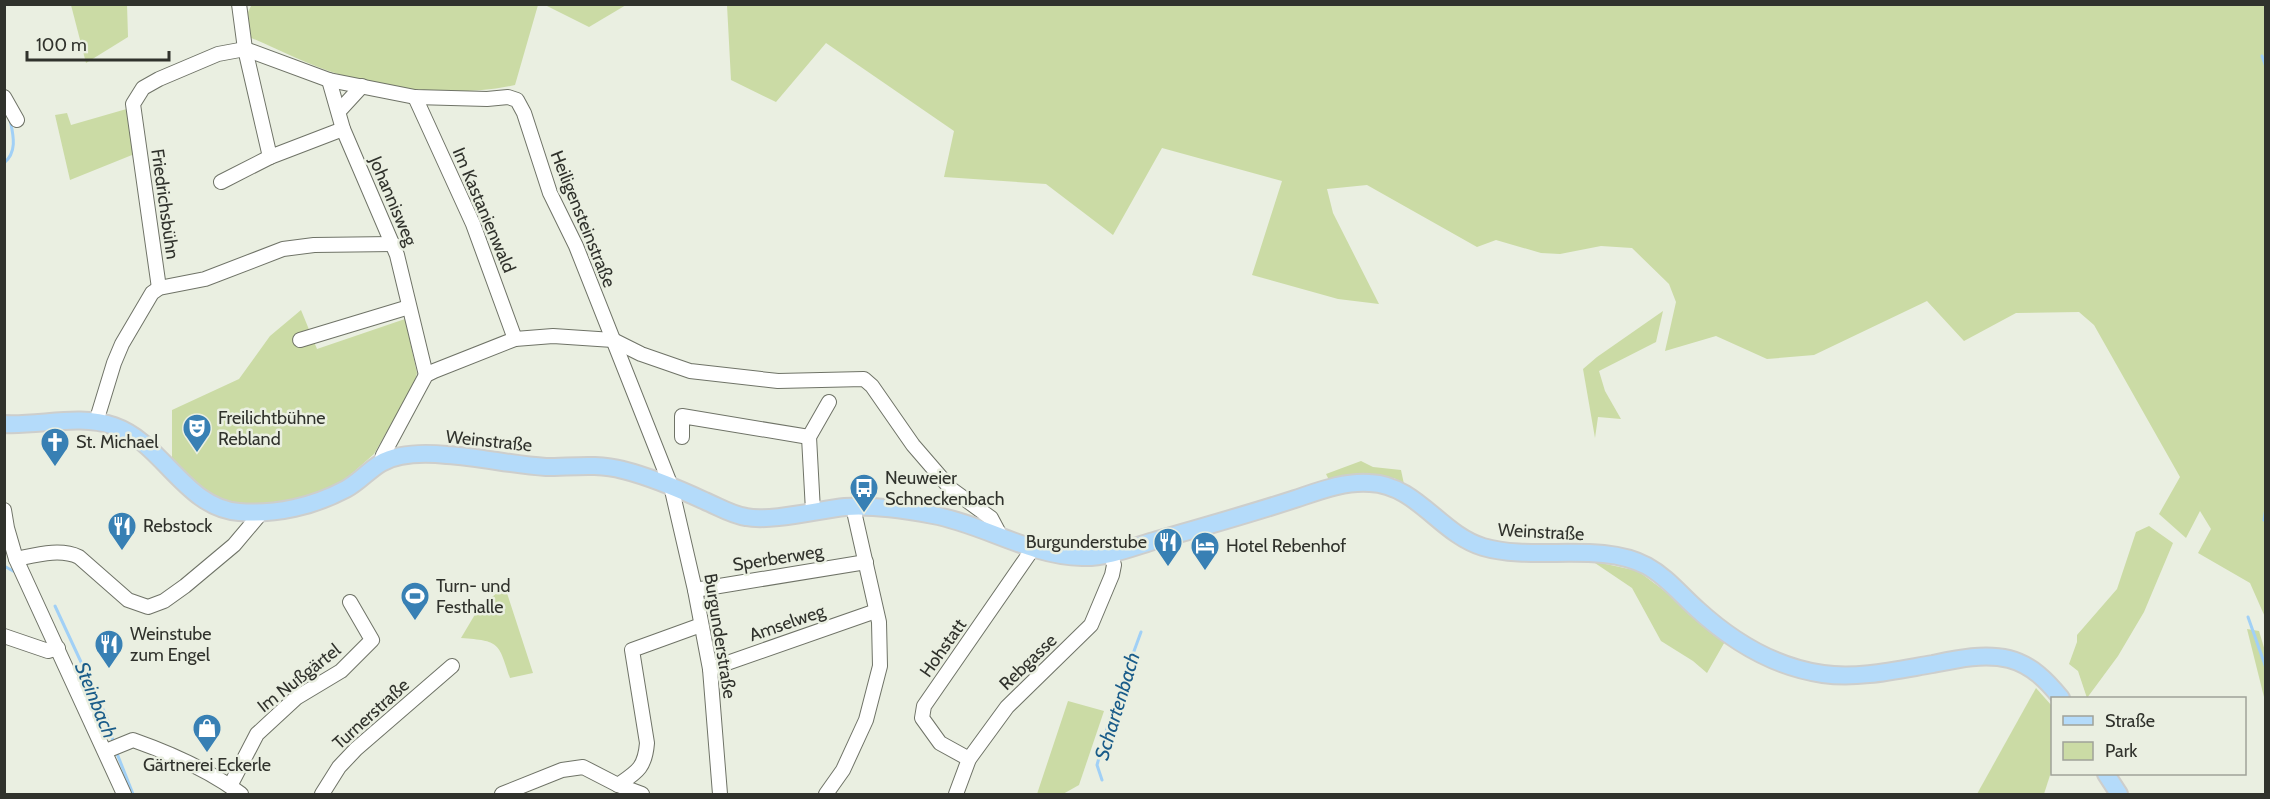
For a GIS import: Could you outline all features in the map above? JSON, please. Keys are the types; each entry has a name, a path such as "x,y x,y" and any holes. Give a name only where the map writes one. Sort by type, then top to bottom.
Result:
{"main road":[{"name":"Weinstraße","path":"4,424 96,422 112,426 144,442 184,484 206,500 229,511 261,513 291,509 319,501 353,485 381,463 406,456 444,454 543,467 618,468 671,486 740,516 756,519 853,507 914,512 951,518 1034,547 1082,557 1110,553 1330,488 1373,483 1390,486 1405,493 1455,534 1489,549 1626,558 1648,567 1669,582 1724,632 1753,652 1788,666 1825,675 1864,675 1965,657 2008,659 2028,667 2046,680 2059,697"},
{"path":"2107,775 2120,795"}],"street":[{"path":"239,4 244,49 270,157"},
{"name":"Heiligensteinstraße","path":"244,49 329,80 415,97 487,99 508,97 517,100 524,113 550,193 576,246 671,486"},
{"name":"Friedrichsbühn","path":"159,288 133,104 143,88 159,80 218,54 244,49"},
{"name":"Johannisweg","path":"329,80 343,129 393,244 405,282 426,375"},
{"path":"339,111 362,86"},
{"path":"4,97 17,120"},
{"name":"Im Kastanienwald","path":"415,97 473,224 515,339"},
{"path":"221,182 270,157 343,129"},
{"path":"96,422 122,344 152,293 159,288 205,279 284,249 314,245 393,244"},
{"path":"300,340 409,307"},
{"path":"381,463 383,455 426,375 515,339 553,336 612,340 641,354 690,371 778,381 864,379 872,386 913,445 951,489 991,518 1000,535"},
{"path":"813,511 809,437 829,402"},
{"path":"682,437 682,416 809,437"},
{"name":"Burgunderstraße","path":"671,486 710,669 720,795"},
{"path":"826,795 843,770 866,720 880,666 879,622 853,507"},
{"path":"4,510 16,558 106,751 124,795"},
{"path":"16,558 51,553 71,553 79,557 128,600 148,607 164,601 234,545 261,513"},
{"name":"Hohstatt","path":"969,759 940,743 921,718 924,706 1034,547"},
{"name":"Rebgasse","path":"956,795 969,759 1007,707 1091,625 1112,575 1114,565 1110,553"},
{"name":"Sperberweg","path":"695,590 866,562"},
{"name":"Im Nußgärtel","path":"236,790 257,734 296,698 341,670 372,640 350,602"},
{"name":"Amselweg","path":"710,669 876,611"},
{"path":"618,785 638,771 646,758 647,743 632,650 700,625"},
{"path":"4,636 48,651 58,648"},
{"name":"Turnerstraße","path":"322,795 339,767 356,749 452,666"},
{"path":"106,751 133,740 160,749 236,790"},
{"path":"502,795 562,770 584,767 642,795"}],"green space":[{"path":"252,4 538,5 515,85 471,91 449,91 404,88 360,80 304,62 249,37 248,12"},
{"path":"626,4 589,27 545,5"},
{"path":"71,5 127,5 128,37 86,63"},
{"path":"727,5 2265,5 2265,617 2250,583 2198,553 2211,529 2200,511 2186,538 2159,514 2180,477 2094,325 2079,312 2016,313 1964,341 1927,301 1814,355 1767,359 1716,336 1665,351 1676,302 1669,284 1632,248 1601,246 1560,254 1541,253 1496,240 1477,247 1367,185 1327,189 1333,213 1379,304 1338,299 1252,275 1282,181 1162,148 1113,235 1046,184 944,177 954,131 826,43 776,102 731,80"},
{"path":"130,108 137,153 70,180 55,115 67,113 71,125"},
{"path":"301,310 317,349 405,319 417,373 414,384 374,454 348,477 325,491 296,500 259,507 237,504 214,496 187,477 172,462 172,410 239,379 270,336"},
{"path":"1663,311 1656,342 1599,371 1605,391 1621,419 1598,417 1595,438 1583,369"},
{"path":"1361,461 1373,467 1401,470 1404,484 1394,478 1330,482 1326,474"},
{"path":"2149,526 2173,543 2144,612 2118,656 2087,697 2078,671 2069,664 2077,642 2077,635 2117,589 2136,532"},
{"path":"1592,561 1638,571 1727,638 1707,673 1693,661 1661,641 1632,588"},
{"path":"505,587 533,673 510,678 500,650 496,646 483,640 461,638 480,606"},
{"path":"2247,629 2259,631 2265,651 2265,701"},
{"path":"2036,688 2051,705 2051,772 2044,794 1977,794"},
{"path":"1068,701 1104,711 1079,785 1063,794 1037,794"}],"waterway":[{"path":"2262,56 2266,67"},
{"name":"Steinbach","path":"4,163 13,148 10,119"},
{"path":"2264,520 2266,508"},
{"name":"Steinbach","path":"4,566 15,572"},
{"name":"Steinbach","path":"55,606 107,718 114,745"},
{"path":"2248,617 2266,668"},
{"name":"Schartenbach","path":"1102,780 1097,765 1111,714 1141,632"},
{"name":"Steinbach","path":"116,751 133,794"}],"place":[{"name":"Freilichtbühne Rebland","path":"197,454"},
{"name":"St. Michael","path":"55,468"},
{"name":"Neuweier Schneckenbach","path":"864,514"},
{"name":"Rebstock","path":"122,552"},
{"name":"Burgunderstube","path":"1168,568"},
{"name":"Hotel Rebenhof","path":"1205,572"},
{"name":"Turn- und Festhalle","path":"415,622"},
{"name":"Weinstube zum Engel","path":"109,670"},
{"name":"Gärtnerei Eckerle","path":"207,754"}]}
